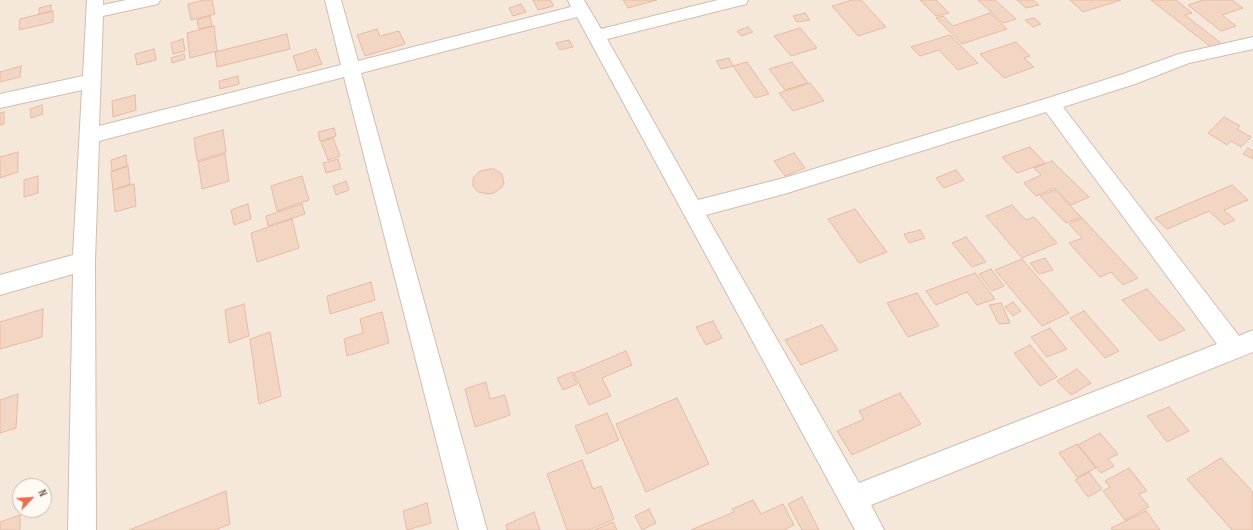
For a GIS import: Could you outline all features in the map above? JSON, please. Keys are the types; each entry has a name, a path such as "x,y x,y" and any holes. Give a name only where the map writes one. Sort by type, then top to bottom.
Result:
{"street":[{"path":"82,530 84,261 95,6 152,0"},
{"path":"333,0 473,530"},
{"path":"595,36 740,0"},
{"path":"89,136 352,68 579,5 870,530"},
{"path":"693,210 784,186 870,158 1050,104 1129,79 1185,58 1253,43"},
{"path":"0,101 91,81"},
{"path":"852,499 1244,345 1050,104"},
{"path":"0,285 84,261"}],"shaded area":[{"path":"0,0 1253,0 1253,530 0,530"}],"building":[{"path":"204,0 212,0 215,14 191,20 188,4"},
{"path":"533,0 550,0 554,6 538,10"},
{"path":"623,0 657,0 628,8"},
{"path":"852,0 861,0 886,27 858,36 832,6"},
{"path":"920,0 936,0 949,13 936,16"},
{"path":"978,0 995,0 1016,19 1003,23"},
{"path":"1017,0 1033,0 1039,5 1026,8"},
{"path":"1070,0 1121,0 1083,12"},
{"path":"1151,0 1176,0 1192,13 1185,15 1226,47 1216,51"},
{"path":"1203,0 1232,0 1243,8 1222,15 1236,26 1221,31 1188,5"},
{"path":"521,4 526,12 513,16 509,8"},
{"path":"51,5 51,11 39,14 39,8"},
{"path":"53,11 53,22 19,30 20,19"},
{"path":"805,13 810,20 797,22 793,16"},
{"path":"990,13 1007,29 962,44 936,18 943,16 953,26"},
{"path":"210,16 212,26 199,29 197,20"},
{"path":"1034,18 1041,24 1033,27 1025,20"},
{"path":"214,26 217,51 190,58 187,33"},
{"path":"748,27 753,32 741,36 737,31"},
{"path":"800,28 817,48 791,56 774,36"},
{"path":"377,29 380,36 399,31 405,44 365,56 357,35"},
{"path":"287,34 290,49 217,67 215,52"},
{"path":"950,35 978,63 958,70 939,50 920,56 911,47"},
{"path":"183,39 185,51 173,54 171,43"},
{"path":"569,40 573,47 560,50 556,43"},
{"path":"1016,42 1030,56 1024,58 1034,67 1004,78 980,54"},
{"path":"154,49 156,60 137,65 135,54"},
{"path":"316,49 322,64 298,71 293,56"},
{"path":"184,54 185,59 172,63 171,58"},
{"path":"729,58 733,66 721,69 716,61"},
{"path":"747,62 769,94 755,98 733,66"},
{"path":"792,62 808,83 785,90 769,69"},
{"path":"21,66 20,77 0,82 0,72"},
{"path":"238,76 239,84 220,89 219,81"},
{"path":"810,83 824,101 793,111 779,93"},
{"path":"135,95 136,110 113,117 112,101"},
{"path":"42,105 43,114 31,118 30,109"},
{"path":"4,112 4,124 0,125 0,113"},
{"path":"1224,117 1240,126 1237,129 1251,137 1241,147 1231,141 1227,145 1208,133"},
{"path":"334,128 336,136 320,141 318,132"},
{"path":"223,130 226,152 197,161 194,138"},
{"path":"333,138 340,156 328,160 321,142"},
{"path":"1030,147 1045,163 1017,173 1002,157"},
{"path":"1248,148 1253,151 1253,159 1243,154"},
{"path":"18,152 18,172 0,178 0,157"},
{"path":"794,153 805,168 785,176 774,161"},
{"path":"225,154 229,181 202,189 198,162"},
{"path":"126,155 127,166 112,171 111,160"},
{"path":"338,159 341,169 326,173 323,163"},
{"path":"1052,161 1089,197 1071,205 1055,188 1036,196 1024,183 1041,175 1034,168"},
{"path":"128,166 130,184 113,190 111,172"},
{"path":"494,169 502,174 504,183 502,187 494,193 489,194 478,192 473,186 473,178 480,171"},
{"path":"956,170 964,180 944,188 936,178"},
{"path":"38,176 38,193 24,197 24,180"},
{"path":"302,176 309,200 277,211 271,186"},
{"path":"346,181 349,190 336,195 333,186"},
{"path":"134,184 136,206 115,212 113,190"},
{"path":"1232,185 1248,200 1224,210 1235,220 1224,225 1209,211 1167,229 1155,218"},
{"path":"1055,190 1081,217 1066,223 1040,196"},
{"path":"248,204 251,219 234,225 231,210"},
{"path":"302,204 305,214 268,226 266,216"},
{"path":"1012,205 1026,220 1034,217 1057,243 1022,258 986,216"},
{"path":"855,209 887,252 859,263 828,219"},
{"path":"1082,218 1138,278 1123,285 1111,272 1100,277 1069,243 1082,238 1069,224"},
{"path":"292,219 299,248 257,262 251,233"},
{"path":"920,230 925,238 909,243 904,234"},
{"path":"966,237 986,262 972,267 952,243"},
{"path":"1045,258 1053,270 1039,274 1030,263"},
{"path":"1022,259 1069,313 1042,326 995,270"},
{"path":"991,269 1004,286 992,291 979,274"},
{"path":"975,273 995,299 977,305 967,292 936,305 926,291"},
{"path":"371,282 375,300 330,314 327,296"},
{"path":"1147,289 1185,330 1160,341 1122,300"},
{"path":"917,293 939,326 908,337 887,303"},
{"path":"1013,302 1021,311 1013,316 1005,307"},
{"path":"1001,303 1010,323 999,324 989,305"},
{"path":"244,304 249,336 229,343 225,310"},
{"path":"43,309 42,337 0,349 0,322"},
{"path":"1084,311 1119,351 1105,358 1070,318"},
{"path":"382,312 389,343 347,356 344,339 363,333 360,319"},
{"path":"713,321 722,338 706,345 696,327"},
{"path":"822,325 838,350 801,365 785,340"},
{"path":"1050,328 1067,349 1047,357 1031,337"},
{"path":"270,332 281,396 259,404 250,339"},
{"path":"1030,345 1057,377 1040,386 1014,353"},
{"path":"626,351 632,365 602,378 611,396 589,405 574,373"},
{"path":"1077,369 1091,383 1071,395 1057,381"},
{"path":"572,372 577,384 563,390 557,378"},
{"path":"486,382 490,399 505,395 510,415 475,427 465,389"},
{"path":"900,393 921,424 852,455 837,431 864,419 859,411"},
{"path":"18,394 16,428 0,433 0,400"},
{"path":"677,398 709,464 646,492 616,424"},
{"path":"1169,407 1189,431 1167,442 1147,416"},
{"path":"607,413 619,440 587,454 575,426"},
{"path":"1100,433 1118,454 1108,459 1114,466 1101,473 1078,445"},
{"path":"1077,444 1096,468 1077,477 1059,453"},
{"path":"1221,458 1253,492 1253,530 1232,530 1187,479"},
{"path":"582,460 593,489 601,486 614,519 589,530 567,530 547,474"},
{"path":"1129,468 1147,491 1139,494 1149,507 1125,520 1103,491 1110,487 1105,481"},
{"path":"1089,472 1102,489 1088,497 1075,480"},
{"path":"226,491 230,524 215,530 129,530"},
{"path":"802,497 819,530 802,530 788,504"},
{"path":"753,500 761,514 783,504 794,525 784,530 691,530 734,512 732,509"},
{"path":"427,503 431,523 407,530 403,511"},
{"path":"649,509 656,523 642,530 635,516"},
{"path":"1146,511 1160,530 1113,530 1111,528"},
{"path":"534,512 540,530 507,530 506,525"},
{"path":"12,518 20,518 20,530 0,530 0,522"},
{"path":"613,522 617,530 594,530"}]}
